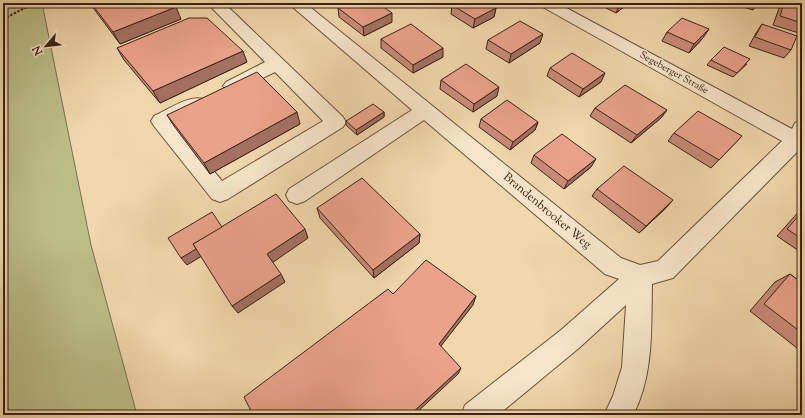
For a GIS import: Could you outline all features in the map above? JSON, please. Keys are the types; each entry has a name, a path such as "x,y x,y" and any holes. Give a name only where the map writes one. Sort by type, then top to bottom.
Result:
{"street":[{"path":"219,3 218,6 336,122 220,193 161,122 276,64"},
{"name":"Brandenbrooker Weg","path":"296,3 613,266 640,276"},
{"name":"Segeberger Straße","path":"546,3 800,137"},
{"path":"297,195 426,110"},
{"path":"475,415 570,339 640,276 665,270 800,137"},
{"path":"618,415 625,402 636,367 640,276"}],"path":[{"path":"3,20 35,3"}],"green space":[{"path":"3,3 42,3 91,245 137,415 3,415"}],"building":[{"path":"91,3 172,3 176,7 113,32"},
{"path":"349,3 378,3 392,13 363,27 338,8"},
{"path":"455,3 488,3 496,8 475,19 452,5"},
{"path":"784,3 802,3 802,23 780,16"},
{"path":"189,18 207,18 243,51 153,91 117,48"},
{"path":"682,18 709,29 694,44 667,32"},
{"path":"520,21 543,34 511,54 488,40"},
{"path":"411,24 443,48 413,65 381,39"},
{"path":"762,24 797,36 791,50 755,37"},
{"path":"724,47 750,59 737,73 711,60"},
{"path":"572,53 605,73 583,89 550,68"},
{"path":"466,64 499,87 474,104 441,80"},
{"path":"257,72 297,112 204,163 167,115"},
{"path":"625,85 667,110 637,135 595,108"},
{"path":"507,100 538,122 513,142 481,119"},
{"path":"373,104 384,112 356,130 346,121"},
{"path":"698,111 742,136 719,160 674,133"},
{"path":"562,134 596,159 568,181 534,155"},
{"path":"624,166 673,200 646,226 597,189"},
{"path":"362,178 420,234 373,270 317,208"},
{"path":"276,194 305,229 267,254 281,274 232,306 193,244"},
{"path":"212,212 222,227 193,244 196,249 181,258 168,238"},
{"path":"802,212 802,239 787,229"},
{"path":"426,260 476,296 439,344 461,368 410,415 253,415 244,397 388,289 393,294"},
{"path":"790,274 802,283 802,333 764,304"}]}
